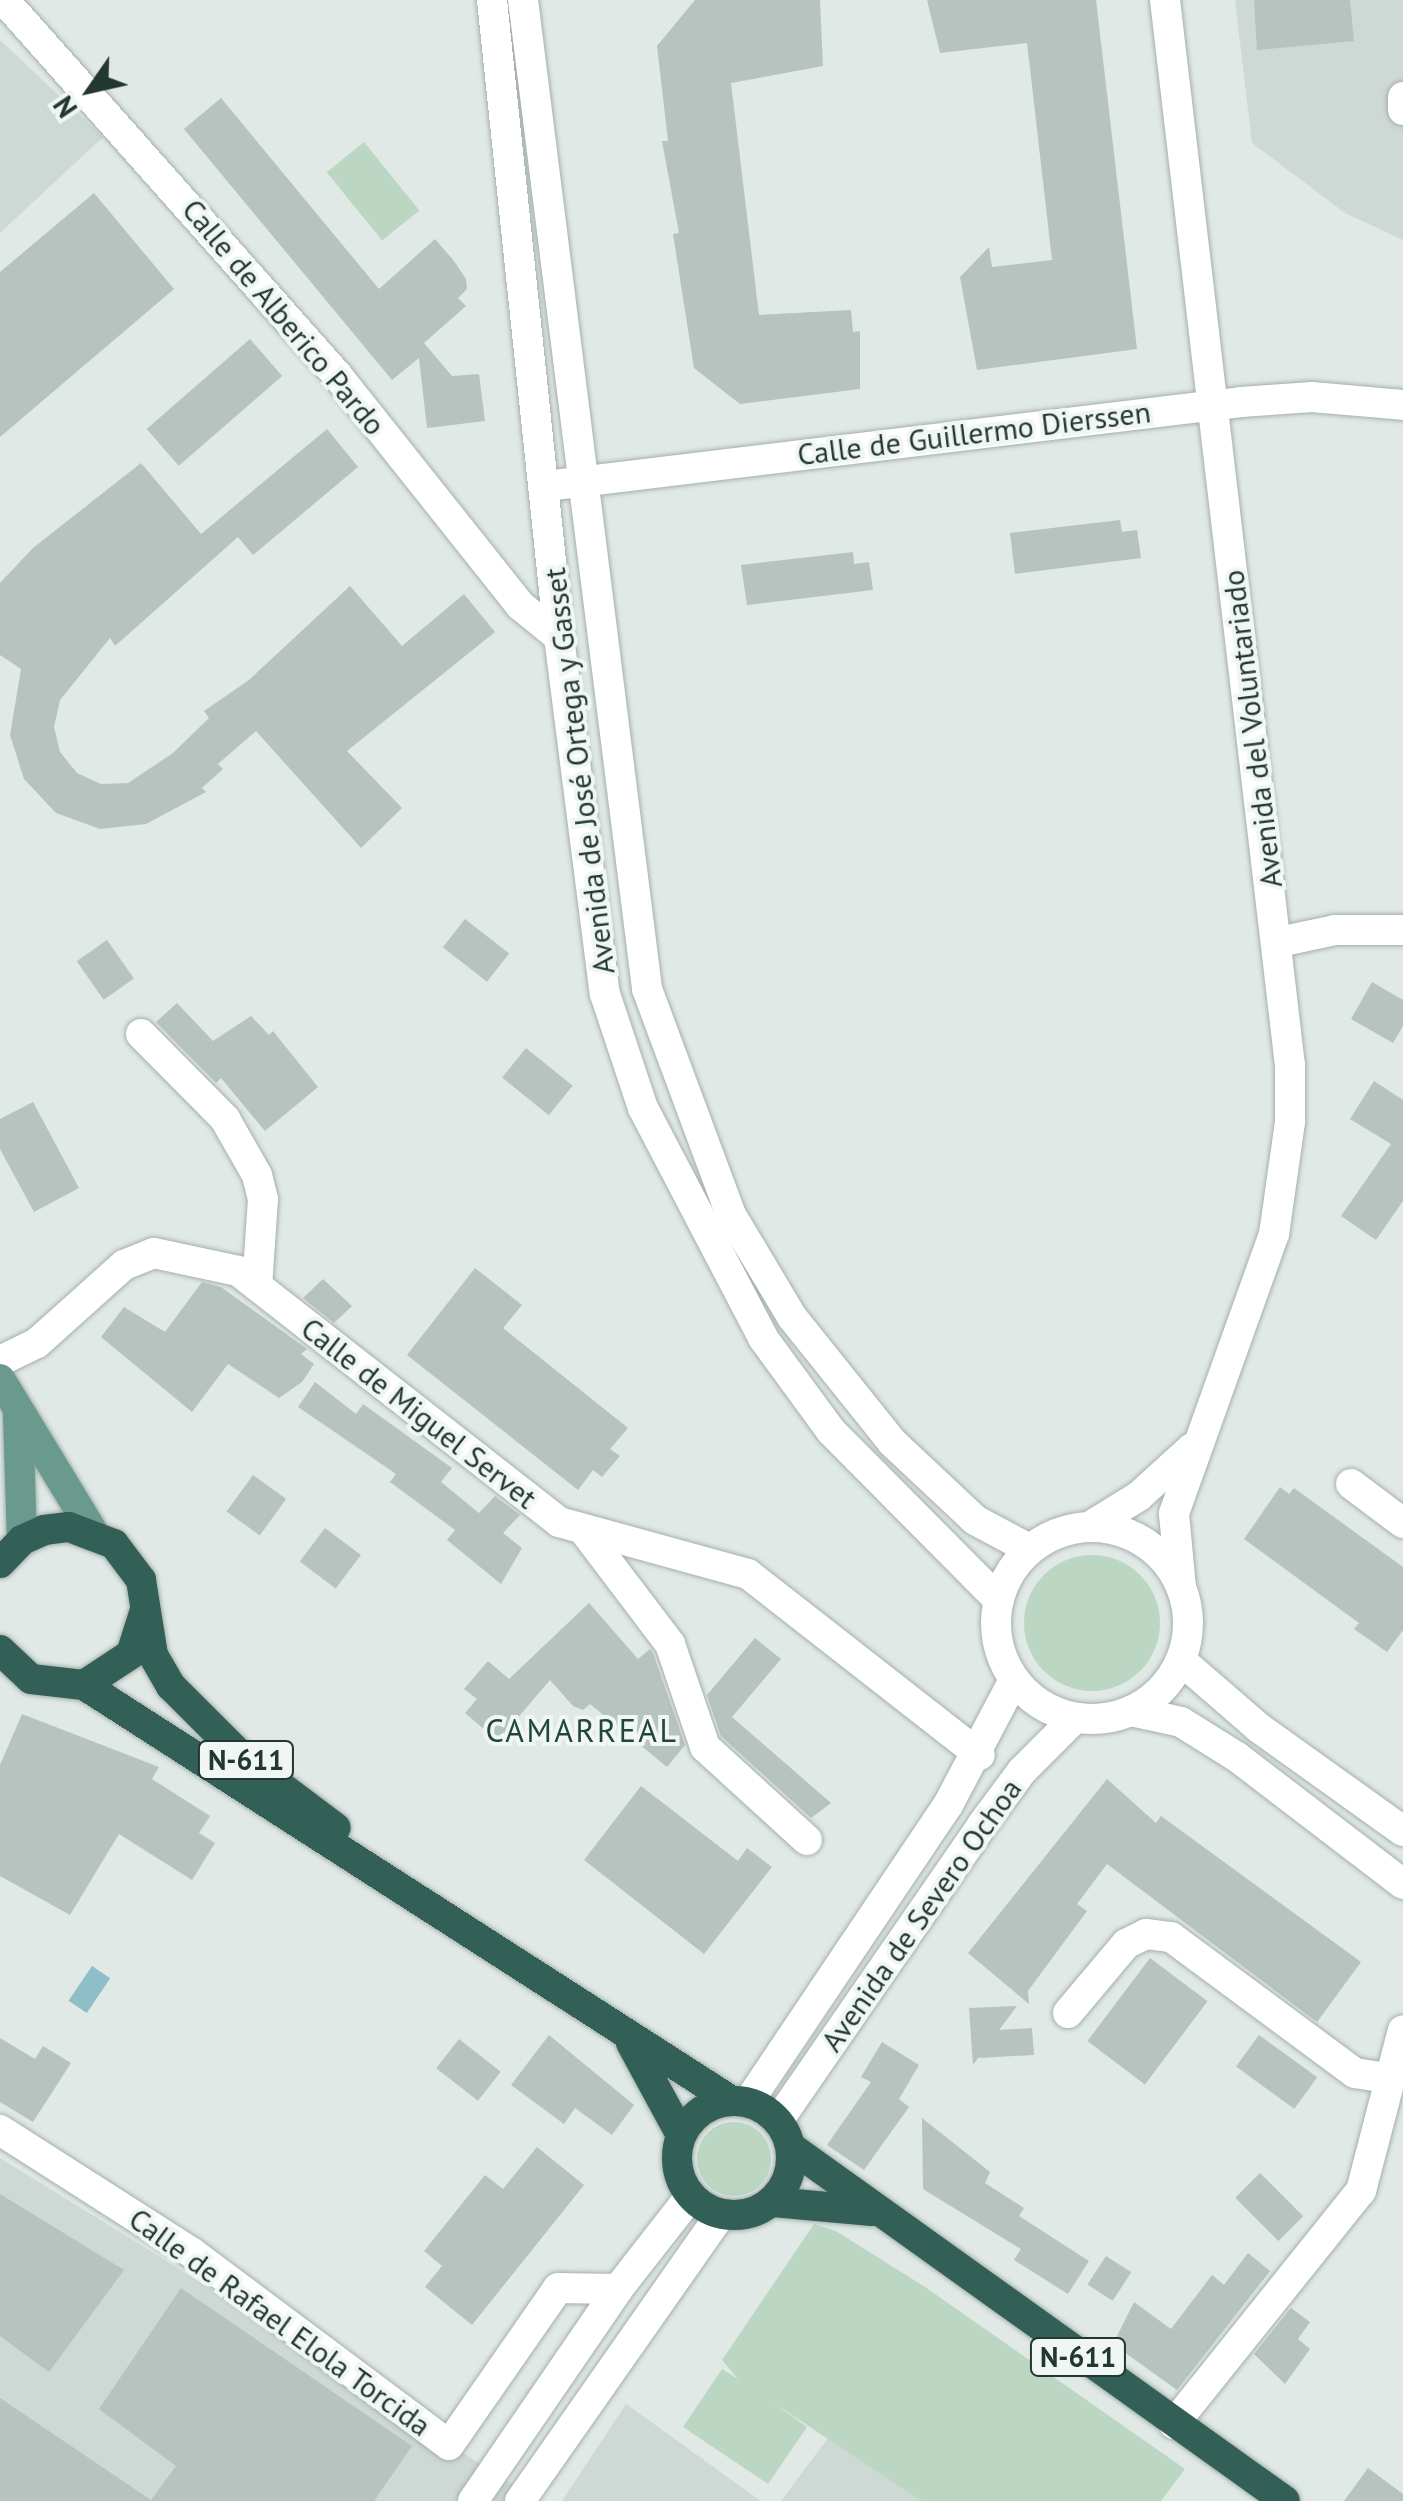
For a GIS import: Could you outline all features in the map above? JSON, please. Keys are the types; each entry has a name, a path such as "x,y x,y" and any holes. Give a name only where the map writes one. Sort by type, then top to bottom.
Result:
{"highway":[{"path":"0,1562 22,1540 69,1527 92,1532"},
{"name":"N-611","path":"92,1532 130,1560 145,1600 154,1655 193,1713 399,1882"},
{"path":"84,1684 130,1654 145,1600"},
{"name":"N-611","path":"3,1658 57,1686 84,1684 399,1882 630,2041 738,2100 785,2134 872,2211 1285,2501"},
{"name":"N-611","path":"630,2041 681,2136 680,2178 690,2196"},
{"path":"681,2136 694,2118 738,2100"},
{"path":"774,2202 789,2178 785,2134"},
{"path":"690,2196 720,2215"},
{"name":"N-611","path":"720,2215 748,2215 774,2202 872,2211"}],"main road":[{"path":"6,1396 59,1468 92,1532"},
{"path":"6,1396 22,1540"}],"street":[{"name":"Calle de Alberico Pardo","path":"4,0 337,375 521,606 559,637"},
{"name":"Avenida de José Ortega y Gasset","path":"492,0 559,637 606,994 643,1108 698,1221 796,1387 879,1483 998,1599"},
{"name":"Avenida de José Ortega y Gasset","path":"523,0 647,990 712,1170 792,1317 860,1408 974,1520 1030,1549"},
{"name":"Avenida del Voluntariado","path":"1165,0 1279,942 1290,1122 1274,1234 1228,1377 1194,1446 1174,1514 1180,1587"},
{"path":"1403,97 1403,110"},
{"name":"Calle de Guillermo Dierssen","path":"546,486 1215,405 1312,397 1403,405"},
{"path":"1279,942 1335,930 1403,930"},
{"path":"141,1034 224,1119 257,1175 263,1199 258,1286"},
{"name":"Calle de Miguel Servet","path":"0,1361 37,1344 124,1264 154,1254 224,1266 258,1286 560,1522 748,1574 980,1755"},
{"name":"Avenida del Voluntariado","path":"1089,1526 1139,1496 1194,1446"},
{"path":"1351,1484 1403,1523"},
{"path":"1132,1711 1184,1663 1188,1626 1180,1587 1144,1542 1089,1526 1056,1534 1030,1549 998,1599 997,1639 1014,1680 1041,1704 1075,1718 1132,1711 1182,1722 1237,1757 1403,1884"},
{"name":"Calle de Miguel Servet","path":"585,1532 670,1644 705,1747 807,1840"},
{"path":"1184,1663 1258,1728 1403,1830"},
{"name":"Avenida de Severo Ochoa","path":"738,2100 980,1755 1014,1680"},
{"name":"Avenida de Severo Ochoa","path":"785,2134 982,1824 1022,1771 1075,1718"},
{"path":"1068,2013 1126,1944 1146,1934 1171,1936 1355,2073 1387,2078"},
{"path":"1174,2424 1360,2191 1379,2137 1387,2078 1403,2030"},
{"name":"Calle de Rafael Elola Torcida","path":"0,2130 191,2252 448,2445 558,2288 618,2289"},
{"path":"474,2501 618,2289 690,2196"},
{"path":"520,2501 720,2215"}],"shaded area":[{"path":"1235,0 1403,0 1403,240 1345,213 1252,143"},
{"path":"0,40 103,137 0,233"},
{"path":"0,2158 162,2258 538,2501 0,2501"},
{"path":"626,2404 761,2501 562,2501"},
{"path":"828,2438 921,2501 781,2501"}],"green space":[{"path":"364,142 419,210 382,241 327,172"},
{"path":"1092,1555 1118,1560 1140,1575 1155,1597 1160,1623 1155,1649 1140,1671 1118,1686 1092,1691 1066,1686 1044,1671 1029,1649 1024,1623 1029,1597 1044,1575 1066,1560"},
{"path":"734,2122 760,2133 771,2159 760,2185 734,2196 708,2185 697,2159 708,2133"},
{"path":"814,2224 836,2231 925,2287 1185,2469 1161,2501 921,2501 774,2403 807,2427 768,2484 683,2427 722,2369 738,2379 722,2360"}],"water":[{"path":"92,1966 110,1978 87,2013 69,2001"}],"building":[{"path":"695,0 820,0 823,66 731,83 759,315 851,310 853,332 860,331 860,389 740,404 694,368 673,234 679,233 662,141 668,141 657,46"},
{"path":"927,0 1096,0 1137,349 977,370 960,277 989,247 992,267 1052,260 1027,43 940,53"},
{"path":"1254,0 1350,0 1354,41 1257,50"},
{"path":"221,98 379,289 435,239 454,261 466,279 467,289 458,298 466,306 424,343 452,376 479,374 485,421 427,428 419,358 392,380 184,129"},
{"path":"94,193 174,289 0,437 0,272"},
{"path":"250,339 282,376 179,466 147,429"},
{"path":"327,429 358,467 253,555 238,537 115,646 110,638 60,700 54,727 60,752 77,773 101,784 128,783 173,753 209,718 204,711 249,680 350,586 402,646 464,594 495,632 347,751 402,808 361,848 256,731 218,764 223,769 202,788 206,792 146,824 100,829 56,813 24,779 10,735 21,669 0,655 0,583 33,548 141,463 201,534"},
{"path":"1120,520 1122,532 1137,530 1141,558 1015,574 1010,533"},
{"path":"853,552 854,564 869,562 873,590 747,605 741,565"},
{"path":"465,919 509,953 487,982 443,947"},
{"path":"107,940 134,979 104,1000 77,961"},
{"path":"1372,982 1403,1000 1403,1026 1393,1043 1351,1019"},
{"path":"177,1003 213,1041 251,1016 269,1035 273,1031 318,1087 265,1131 221,1078 216,1083 156,1022"},
{"path":"526,1048 573,1086 549,1115 502,1078"},
{"path":"1374,1081 1403,1100 1403,1201 1376,1240 1341,1216 1391,1144 1350,1119"},
{"path":"33,1102 79,1188 34,1212 0,1149 0,1119"},
{"path":"475,1268 522,1305 503,1328 628,1428 610,1449 620,1456 602,1477 593,1470 578,1490 407,1355"},
{"path":"323,1279 352,1306 334,1323 303,1298"},
{"path":"202,1282 221,1287 307,1349 301,1354 314,1364 302,1382 279,1398 228,1364 192,1412 101,1337 124,1307 165,1332"},
{"path":"315,1382 356,1414 363,1404 452,1468 441,1482 479,1513 495,1496 520,1515 503,1533 522,1548 501,1584 447,1540 455,1530 390,1482 396,1474 298,1407"},
{"path":"253,1475 286,1499 260,1536 227,1511"},
{"path":"1280,1487 1289,1494 1294,1488 1403,1567 1403,1630 1387,1652 1354,1629 1359,1623 1244,1539"},
{"path":"325,1528 361,1555 336,1589 300,1562"},
{"path":"589,1603 638,1659 650,1649 653,1653 685,1745 667,1767 590,1704 583,1710 573,1706 550,1680 498,1741 465,1713 477,1699 464,1689 488,1661 509,1679"},
{"path":"755,1638 781,1659 732,1717 831,1803 811,1818 721,1736 707,1695"},
{"path":"22,1714 159,1767 152,1779 210,1816 199,1833 215,1843 192,1880 119,1834 70,1915 0,1876 0,1765"},
{"path":"1107,1779 1156,1823 1161,1816 1361,1962 1317,2022 1107,1864 1077,1904 1087,1911 1028,1991 1029,2004 968,1953"},
{"path":"641,1786 738,1861 747,1848 772,1867 704,1954 584,1860"},
{"path":"1150,1958 1208,2001 1145,2084 1087,2041"},
{"path":"1017,2006 999,2030 1032,2028 1034,2055 978,2058 973,2065 969,2008"},
{"path":"549,2035 634,2105 612,2135 575,2108 564,2124 511,2085"},
{"path":"1259,2035 1317,2077 1294,2109 1236,2067"},
{"path":"0,2038 35,2059 43,2046 71,2063 33,2122 0,2102"},
{"path":"459,2039 501,2072 478,2101 436,2068"},
{"path":"882,2042 919,2065 899,2099 909,2107 864,2170 827,2145 871,2082 861,2077"},
{"path":"922,2118 990,2172 985,2183 1024,2208 1019,2216 1089,2261 1068,2294 1014,2260 1021,2249 923,2189"},
{"path":"537,2147 584,2185 472,2325 425,2287 442,2266 424,2251 485,2175 503,2189"},
{"path":"1260,2173 1303,2216 1278,2241 1235,2198"},
{"path":"0,2194 124,2270 49,2372 0,2336"},
{"path":"1248,2253 1270,2271 1177,2390 1113,2344 1134,2302 1171,2329 1212,2275 1224,2285"},
{"path":"1106,2256 1131,2272 1113,2301 1087,2285"},
{"path":"181,2288 412,2446 374,2501 0,2501 0,2398 151,2500 176,2466 99,2409"},
{"path":"1291,2308 1310,2322 1298,2339 1310,2349 1285,2384 1254,2354"},
{"path":"1368,2468 1403,2494 1403,2501 1344,2501"}],"district":[{"name":"CAMARREAL","path":"582,1730"}]}
